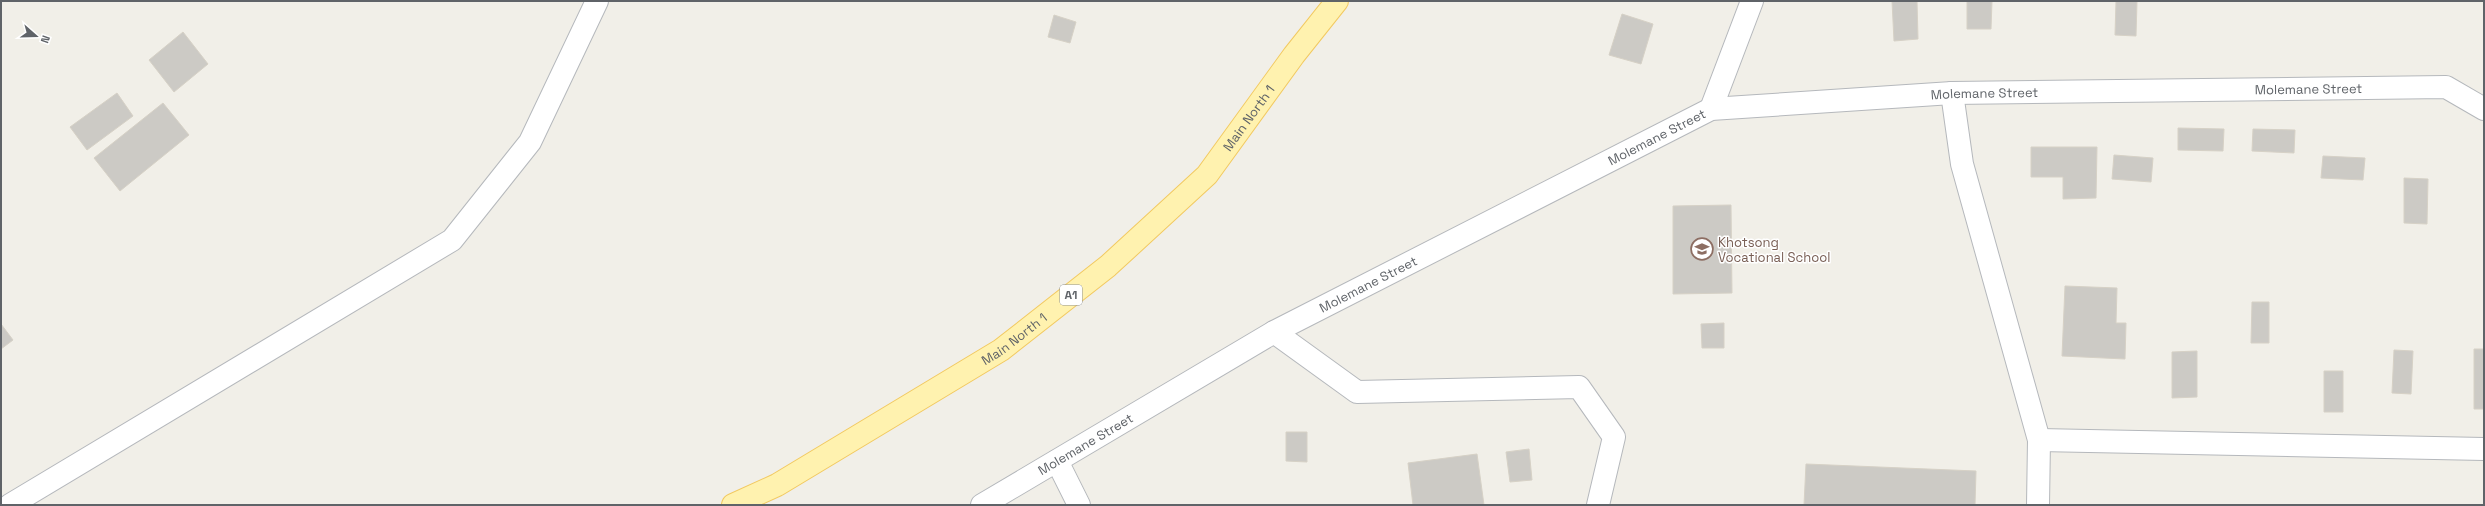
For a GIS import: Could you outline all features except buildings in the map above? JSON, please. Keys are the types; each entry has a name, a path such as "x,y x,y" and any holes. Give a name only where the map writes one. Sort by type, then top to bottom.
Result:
{"main road":[{"name":"Main North 1","path":"733,505 777,485 1001,350 1108,266 1207,175 1294,55 1337,1"}],"street":[{"path":"10,505 452,240 530,142 597,1"},
{"path":"1710,109 1752,1"},
{"name":"Molemane Street","path":"982,505 1274,332 1710,109 1952,93 2446,87 2484,109"},
{"path":"1952,93 1962,164 2039,440 2038,505"},
{"path":"1274,332 1357,392 1579,387 1614,437 1598,505"},
{"path":"2039,440 2484,448"},
{"path":"1057,461 1079,505"}],"place":[{"name":"Khotsong Vocational School","path":"1702,249"}]}
